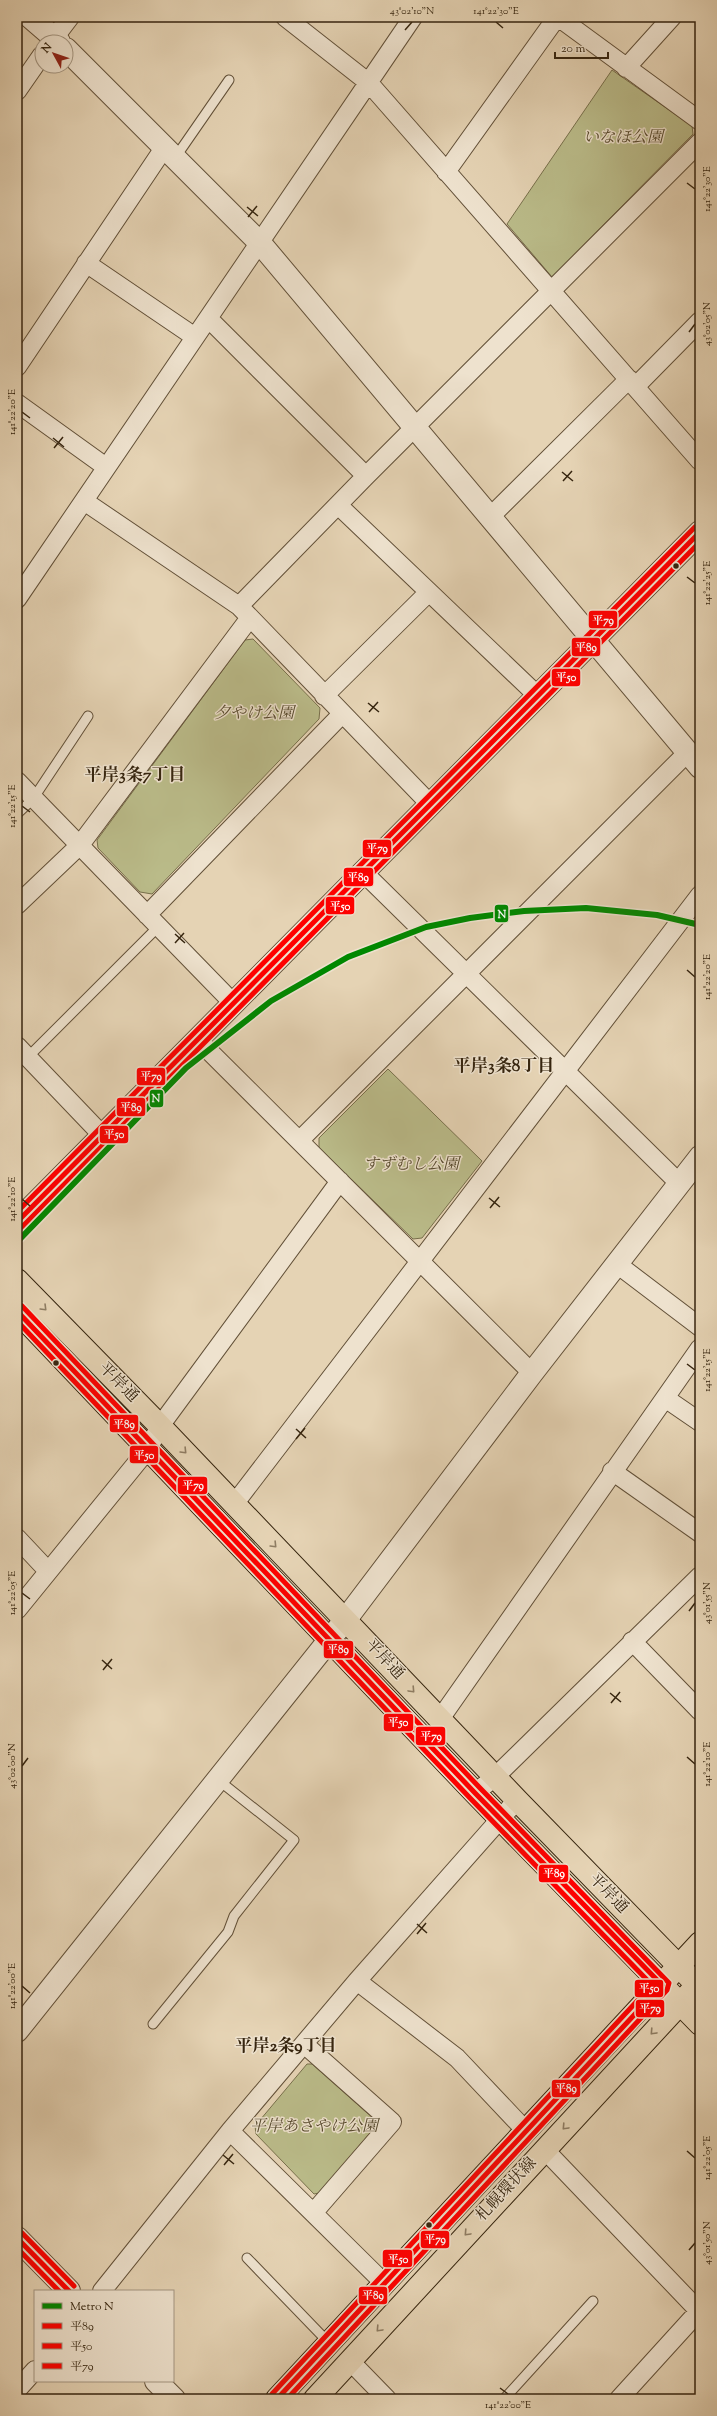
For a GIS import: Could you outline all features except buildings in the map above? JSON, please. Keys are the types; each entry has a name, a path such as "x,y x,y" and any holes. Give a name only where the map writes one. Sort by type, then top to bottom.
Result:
{"main road":[{"name":"平岸通","path":"17,1280 235,1503 517,1800 679,1967 699,1985"},
{"name":"平岸通","path":"17,1311 475,1793 700,2024"},
{"name":"札幌環状線","path":"277,2399 700,1943"},
{"name":"札幌環状線","path":"315,2399 679,2003 699,1985"}],"street":[{"path":"30,17 48,34"},
{"path":"62,34 70,17"},
{"path":"285,17 369,84 700,461"},
{"path":"17,600 106,467 369,84 413,17"},
{"path":"446,172 557,17 700,120"},
{"path":"626,68 672,17"},
{"path":"74,60 260,243 489,518 694,760 466,974 300,1140"},
{"path":"17,92 34,67"},
{"path":"17,905 80,845 244,612 338,505 414,428 552,293 700,142"},
{"path":"17,367 86,263 169,153"},
{"path":"86,263 195,337"},
{"path":"208,318 366,476"},
{"path":"489,518 700,321"},
{"path":"17,403 106,467"},
{"path":"84,501 244,612 324,696 431,804"},
{"path":"338,505 539,696"},
{"path":"17,1222 364,874 431,804 594,641 700,532"},
{"path":"324,696 429,592"},
{"path":"153,921 342,714"},
{"path":"17,781 234,1004"},
{"path":"364,874 680,1184"},
{"path":"235,1503 700,896"},
{"path":"198,1040 300,1140 532,1373"},
{"path":"22,1051 103,1136"},
{"path":"17,2031 329,1639 346,1620 532,1373 700,1158"},
{"path":"17,1610 148,1449 160,1426 340,1181"},
{"path":"617,1264 700,1327"},
{"path":"440,1719 612,1471 700,1348"},
{"path":"665,1398 700,1422"},
{"path":"612,1471 700,1533"},
{"path":"17,1538 48,1571"},
{"path":"475,1793 495,1777 700,1576"},
{"path":"632,1641 700,1711"},
{"path":"103,2290 230,2131 357,1981 500,1817 517,1800"},
{"path":"357,1981 457,2058 526,2131"},
{"path":"304,2044 392,2122 314,2212"},
{"path":"230,2131 314,2212 384,2283"},
{"path":"544,2150 699,2311 619,2399"},
{"path":"17,2238 68,2290"},
{"path":"350,2361 387,2399"},
{"path":"17,2390 34,2371"},
{"path":"157,2382 174,2399"}],"lane":[{"path":"169,153 229,80"},
{"path":"17,814 33,799 88,716"},
{"path":"22,1051 153,921"},
{"path":"153,2024 228,1932 234,1916 294,1840 217,1779"},
{"path":"247,2258 329,2342"},
{"path":"504,2399 593,2301"}],"green space":[{"name":"いなほ公園","path":"612,70 692,126 693,134 552,277 507,224"},
{"name":"夕やけ公園","path":"253,639 320,708 319,719 152,894 140,892 98,848 97,840 245,640"},
{"name":"すずむし公園","path":"388,1069 482,1161 422,1238 413,1239 319,1148 319,1138"},
{"name":"平岸あさやけ公園","path":"307,2064 312,2064 375,2120 376,2126 319,2193 314,2194 256,2134 255,2126"}],"metro line":[{"name":"N","path":"17,1242 186,1068 271,1001 348,957 426,927 470,918 524,911 586,908 657,915 700,925"}],"transit line":[{"name":"平79","path":"17,1212 695,527"},
{"name":"平89","path":"17,1222 700,532"},
{"name":"平50","path":"22,1227 700,542"},
{"name":"平79","path":"22,1306 480,1788 669,1983 667,1990 287,2399"},
{"name":"平89","path":"17,1311 475,1793 662,1985"},
{"name":"平50","path":"17,1321 470,1798 652,1985 272,2394"},
{"name":"平89","path":"277,2399 662,1985"},
{"name":"平79","path":"22,2233 74,2286"},
{"name":"平89","path":"17,2238 68,2290"},
{"name":"平50","path":"17,2248 58,2290"}],"district":[{"name":"平岸3条7丁目","path":"135,776"},
{"name":"平岸3条8丁目","path":"504,1067"},
{"name":"平岸2条9丁目","path":"286,2047"}]}
